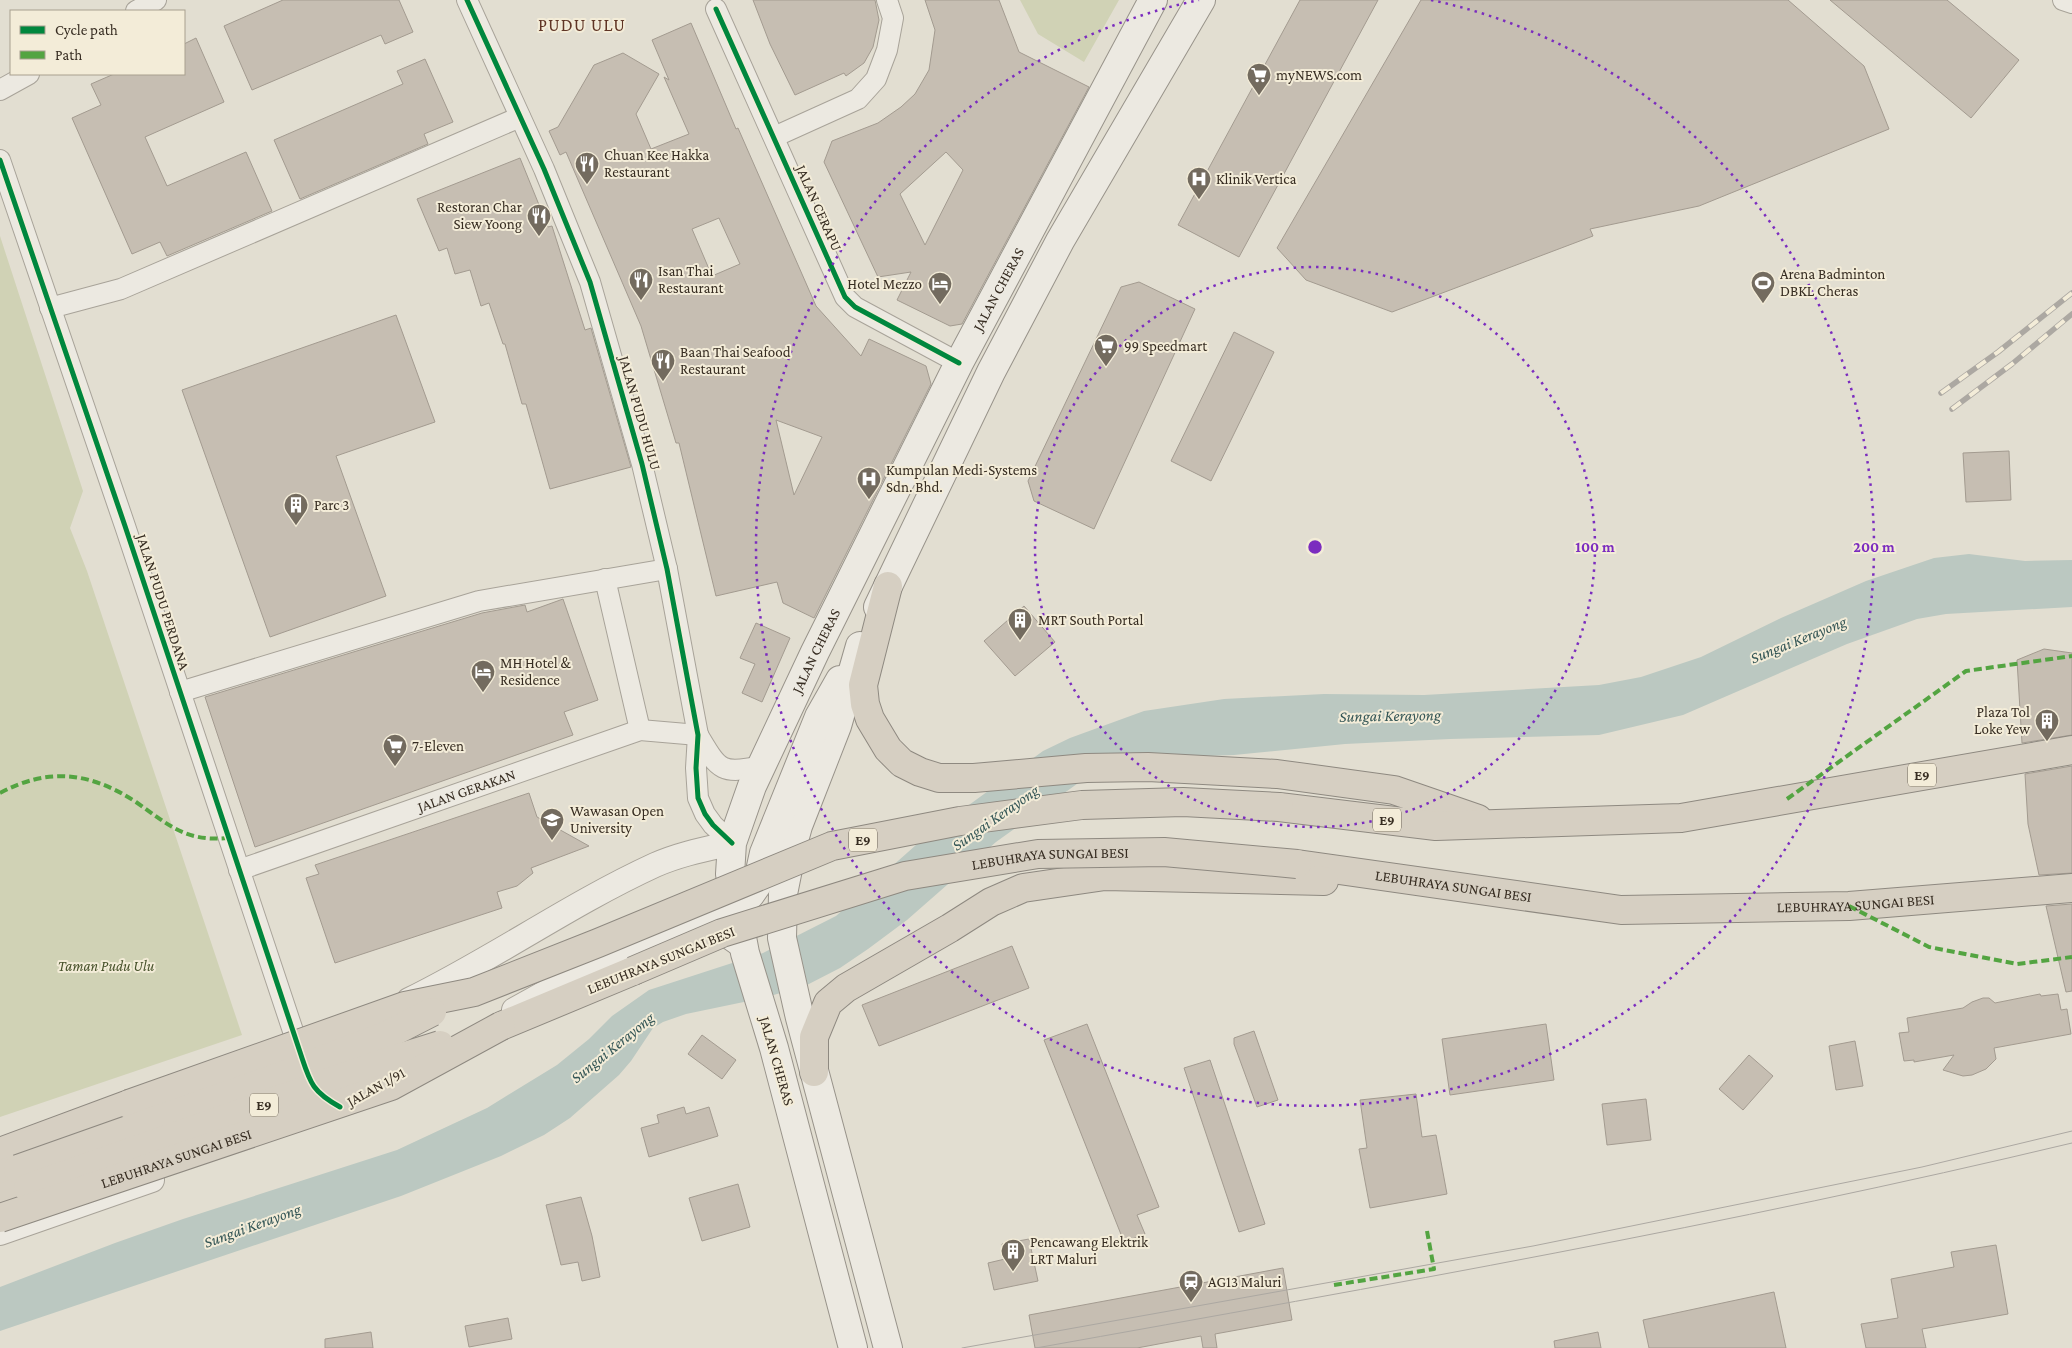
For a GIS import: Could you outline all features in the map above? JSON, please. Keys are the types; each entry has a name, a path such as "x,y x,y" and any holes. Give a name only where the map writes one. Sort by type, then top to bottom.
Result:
{"highway":[{"path":"888,586 863,685 865,704 879,735 902,763 939,778 974,778 1086,768 1148,766 1277,774 1394,790 1496,826"},
{"name":"E9","path":"9,1168 278,1077 387,1035 474,992 832,846 960,821 1082,805 1183,802 1279,807 1436,826 1496,826 1681,818 2072,750"},
{"name":"LEBUHRAYA SUNGAI BESI","path":"0,1218 391,1086 501,1026 722,933 905,876 1038,854 1164,852 1297,864 1621,910 1849,906 2072,888"},
{"path":"814,1072 814,1037 828,1003 846,988 991,902 1023,888 1105,876 1415,882"},
{"name":"E9","path":"9,1168 383,1063 501,1026"},
{"path":"9,1168 92,1127"},
{"name":"E9","path":"0,1198 9,1168"}],"main road":[{"name":"JALAN CHERAS","path":"853,1348 764,1014 744,949 730,874 732,844 742,812 762,766 959,363 1153,0"},
{"path":"736,906 747,898 757,885 764,853 819,717 860,646 991,372 1056,248 1201,0"},
{"path":"860,646 837,726 798,826 783,894 782,938 800,1018 888,1348"},
{"path":"732,844 764,853 787,869"},
{"path":"700,920 723,930 744,949"}],"street":[{"path":"138,10 156,0"},
{"name":"JALAN PUDU HULU","path":"467,0 544,169 590,282 642,464 667,569 698,735 696,768 698,798 713,825 732,844"},
{"path":"774,137 858,99 876,79 888,50 893,18 887,0"},
{"path":"2063,0 2072,3"},
{"name":"JALAN CERAPU","path":"716,9 845,297 862,311 959,363"},
{"path":"0,90 27,75"},
{"path":"50,308 121,289 520,117"},
{"name":"JALAN PUDU PERDANA","path":"0,160 300,1052"},
{"path":"180,692 479,601 667,569"},
{"path":"605,579 640,730"},
{"name":"JALAN GERAKAN","path":"240,870 640,730 698,735"},
{"name":"JALAN PUDU HULU","path":"698,735 715,763 728,770 740,771 762,766"},
{"path":"92,1127 300,1052 423,993 556,917 655,865 732,844"},
{"name":"JALAN 1/91","path":"0,1233 239,1149 340,1107 602,961 736,906"},
{"path":"300,1052 312,1085 323,1098 340,1107"},
{"path":"92,1127 128,1124 139,1136 145,1163 122,1191"}],"green space":[{"path":"1020,0 1119,0 1084,62 1038,34"},
{"name":"Taman Pudu Ulu","path":"0,236 83,491 70,528 87,571 242,1035 0,1117"}],"water":[{"name":"Sungai Kerayong","path":"1969,554 2025,561 2072,560 2072,607 1946,614 1917,619 1847,644 1683,715 1599,735 1345,744 1234,755 1175,757 1088,776 996,842 907,920 840,968 805,986 763,998 686,1014 663,1022 653,1028 631,1061 619,1075 570,1118 544,1135 501,1156 401,1196 0,1331 0,1287 183,1219 397,1150 487,1108 557,1065 589,1039 612,1016 649,990 763,953 836,916 925,837 1043,751 1070,738 1144,711 1224,699 1324,694 1424,695 1599,685 1641,677 1701,657 1781,618 1866,581 1934,558"}],"building":[{"path":"283,0 399,0 413,32 385,44 381,35 252,90 224,26"},
{"path":"753,0 875,0 879,20 873,47 864,63 846,76 844,73 795,95 770,44"},
{"path":"925,0 999,0 1019,52 1089,87 962,324 950,326 897,300 911,272 878,277 824,162 832,141 878,123 901,107 915,94 929,70 935,30","holes":["946,152 963,170 925,245 900,194"]},
{"path":"1300,0 1378,0 1239,257 1178,225"},
{"path":"1421,0 1788,0 1864,66 1889,129 1699,206 1590,229 1593,236 1392,312 1306,280 1277,248"},
{"path":"1830,0 1947,0 2019,60 1971,118"},
{"path":"691,23 736,129 738,128 816,306 861,356 869,339 926,366 931,384 814,618 783,603 777,582 716,596 679,443 676,443 641,326 566,152 560,155 549,131 558,127 594,65 623,53 659,74 636,114 651,149 689,134 664,77 669,80 652,40","holes":["719,218 740,264 712,276 692,229","776,420 822,437 794,495"]},
{"path":"196,38 224,102 145,137 167,186 246,152 272,211 167,256 160,242 132,254 72,118 101,105 91,84 112,75 185,75 185,44"},
{"path":"425,59 453,122 424,134 428,144 300,199 274,140 403,84 397,71"},
{"path":"520,158 548,227 552,226 585,330 591,328 631,467 550,489 526,404 522,404 505,344 503,344 489,303 481,306 470,270 455,274 447,248 439,251 417,199"},
{"path":"1139,282 1195,309 1094,529 1034,501 1028,481 1121,287"},
{"name":"Parc 3","path":"396,315 435,422 336,456 386,596 270,637 182,390"},
{"path":"1234,332 1274,352 1211,481 1171,461"},
{"path":"2009,451 2011,500 1966,502 1963,453"},
{"path":"563,599 598,700 564,712 573,735 255,847 205,697 482,613 525,605 527,612"},
{"name":"MRT South Portal","path":"1024,606 1055,642 1015,676 984,641"},
{"path":"756,623 790,638 762,702 742,693 755,664 740,658"},
{"path":"2044,649 2072,653 2072,735 2022,743 2017,660"},
{"path":"2072,766 2072,873 2039,875 2028,824 2025,774"},
{"path":"529,793 537,817 589,846 531,868 533,873 517,886 497,892 502,908 335,963 306,878 319,874 315,865"},
{"path":"2072,904 2072,991 2066,992 2046,906"},
{"path":"1012,946 1029,988 879,1046 862,1005"},
{"path":"2040,994 2041,996 2058,994 2061,1010 2067,1009 2071,1034 1994,1048 1996,1059 1986,1069 1972,1075 1963,1076 1943,1070 1954,1055 1914,1062 1914,1060 1904,1061 1899,1033 1909,1032 1907,1018 1963,1008 1983,998 1989,998 1995,1003"},
{"path":"1087,1024 1159,1207 1137,1215 1145,1234 1124,1242 1044,1040"},
{"path":"1546,1024 1554,1080 1450,1095 1442,1039"},
{"path":"1254,1031 1278,1100 1257,1107 1234,1044 1234,1038"},
{"path":"702,1035 736,1060 722,1079 688,1054"},
{"path":"1855,1041 1863,1086 1836,1090 1829,1046"},
{"path":"1749,1055 1773,1076 1743,1110 1719,1089"},
{"path":"1210,1060 1265,1224 1239,1232 1184,1068"},
{"path":"1416,1094 1422,1137 1436,1135 1447,1194 1370,1208 1359,1149 1367,1148 1360,1100"},
{"path":"1646,1099 1651,1140 1607,1145 1602,1104"},
{"path":"684,1107 686,1114 709,1107 718,1136 649,1157 641,1128 659,1123 657,1115"},
{"path":"738,1184 750,1227 702,1241 689,1198"},
{"path":"581,1197 592,1236 600,1277 582,1281 578,1262 561,1265 546,1205"},
{"name":"Pencawang Elektrik LRT Maluri","path":"1029,1239 1038,1281 994,1290 988,1263 1005,1259 1002,1244"},
{"path":"1996,1245 2008,1314 1922,1329 1926,1348 1866,1348 1861,1324 1898,1318 1891,1279 1954,1267 1951,1252"},
{"name":"AG13 Maluri","path":"1283,1268 1292,1320 1215,1334 1217,1348 1203,1348 1201,1336 1137,1348 1035,1348 1029,1315"},
{"path":"1774,1292 1786,1348 1649,1348 1643,1320"},
{"path":"508,1318 512,1339 469,1347 465,1326"},
{"path":"371,1332 373,1348 325,1348 325,1339"},
{"path":"1598,1332 1601,1348 1555,1348 1554,1341"}],"tram line":[{"path":"962,1348 1533,1246 1922,1167 2072,1131"},
{"path":"1036,1348 1425,1278 1685,1228 1943,1173 2072,1143"}],"railway":[{"path":"1941,393 1998,352 2072,293"},
{"path":"1952,409 2012,364 2072,314"}],"marked path":[{"path":"1787,799 1966,671 2072,656"},
{"path":"0,793 35,779 69,776 86,779 119,792 178,830 200,837 213,839 228,838"},
{"path":"1849,906 1929,947 2017,964 2072,957"},
{"path":"1334,1285 1434,1269 1427,1231"}],"cycle path":[{"path":"467,0 544,169 590,282 642,464 667,569 698,735 696,768 698,798 705,814 713,825 732,843"},
{"path":"716,9 845,297 855,307 959,363"},
{"path":"0,160 125,526 306,1071 317,1090 340,1107"}],"place":[{"name":"myNEWS.com","path":"1259,96"},
{"name":"Chuan Kee Hakka Restaurant","path":"587,185"},
{"name":"Klinik Vertica","path":"1199,200"},
{"name":"Restoran Char Siew Yoong","path":"539,237"},
{"name":"Isan Thai Restaurant","path":"641,301"},
{"name":"Arena Badminton DBKL Cheras","path":"1763,304"},
{"name":"Hotel Mezzo","path":"940,305"},
{"name":"99 Speedmart","path":"1106,367"},
{"name":"Baan Thai Seafood Restaurant","path":"663,382"},
{"name":"Kumpulan Medi-Systems Sdn. Bhd.","path":"869,500"},
{"name":"Parc 3","path":"296,526"},
{"name":"MRT South Portal","path":"1020,641"},
{"name":"MH Hotel & Residence","path":"483,693"},
{"name":"Plaza Tol Loke Yew","path":"2047,742"},
{"name":"7-Eleven","path":"395,767"},
{"name":"Wawasan Open University","path":"552,841"},
{"name":"Pencawang Elektrik LRT Maluri","path":"1013,1272"},
{"name":"AG13 Maluri","path":"1191,1303"}],"district":[{"name":"PUDU ULU","path":"582,25"}]}
